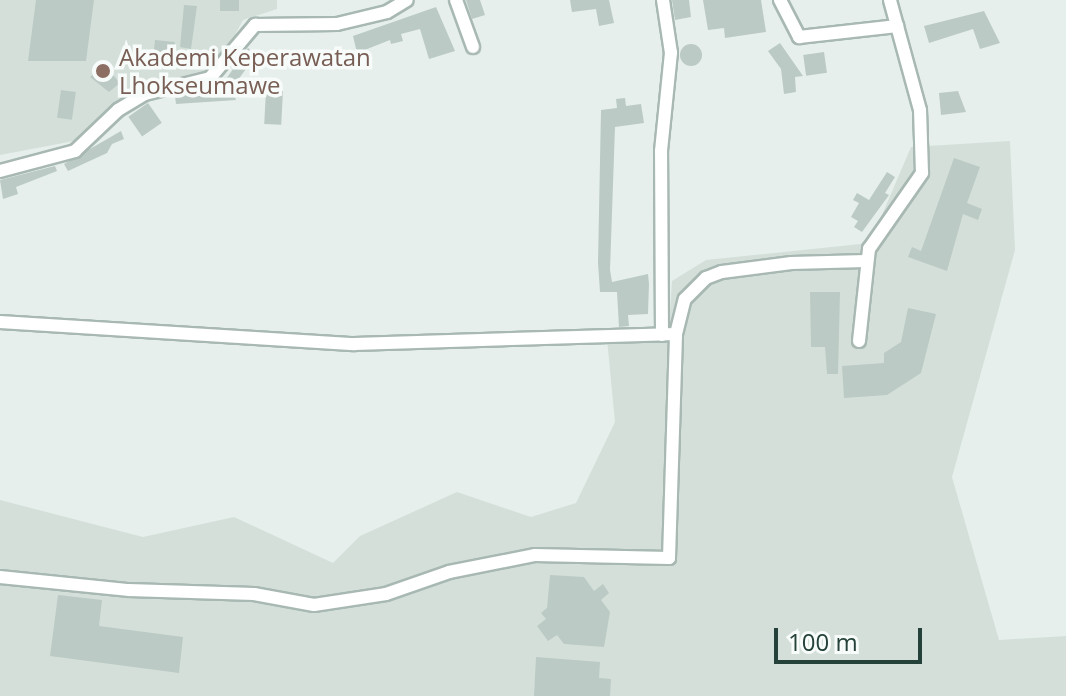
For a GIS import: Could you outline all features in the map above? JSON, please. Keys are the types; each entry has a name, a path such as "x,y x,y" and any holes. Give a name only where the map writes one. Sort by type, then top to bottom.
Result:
{"street":[{"path":"0,171 75,151 118,110 145,94 210,78 255,25 337,24 387,12 407,0"},
{"path":"456,0 473,47"},
{"path":"662,335 661,151 671,53 663,0"},
{"path":"780,0 799,37 897,26"},
{"path":"859,341 866,261 922,173 920,110 890,0"},
{"path":"0,577 129,590 254,594 314,605 386,594 449,572 535,555 669,558 676,334 685,299 706,278 791,263 866,261"},
{"path":"0,322 354,344 676,334"}],"shaded area":[{"name":"Akademi Keperawatan Lhokseumawe","path":"0,0 277,0 277,9 243,20 219,64 195,78 131,90 74,141 0,155"},
{"path":"1010,141 1015,250 952,477 999,640 1066,636 1066,696 0,696 0,500 143,537 234,517 333,563 360,536 457,492 531,517 576,503 615,422 607,339 668,342 672,281 706,260 870,243 911,147"}],"building":[{"path":"36,0 94,0 86,61 28,61"},
{"path":"220,0 239,0 239,11 220,11"},
{"path":"466,0 480,0 485,15 472,19"},
{"path":"570,0 609,0 614,23 599,26 596,9 572,12"},
{"path":"672,0 689,0 691,17 675,20"},
{"path":"703,0 761,0 766,32 725,38 724,28 708,30"},
{"path":"184,5 197,6 191,49 180,47"},
{"path":"436,7 455,51 429,59 420,29 401,34 403,41 391,44 390,40 357,53 353,36"},
{"path":"984,11 1000,43 980,49 973,29 929,43 924,26"},
{"path":"155,40 175,42 173,56 154,54"},
{"path":"780,43 803,76 795,77 796,92 784,94 781,69 768,51"},
{"path":"691,44 699,47 702,55 699,63 691,66 683,63 680,55 683,47"},
{"path":"248,48 257,54 232,88 236,100 176,104 175,96 221,86"},
{"path":"824,52 827,73 806,76 803,55"},
{"path":"104,65 120,83 109,92 90,77"},
{"path":"61,90 76,92 72,120 57,118"},
{"path":"266,90 283,91 281,125 264,124"},
{"path":"958,91 966,112 941,115 939,93"},
{"path":"625,98 626,106 641,104 644,123 615,127 610,270 612,282 648,274 649,284 648,314 628,315 629,326 619,327 617,292 600,292 601,110 617,108 616,99"},
{"path":"148,103 162,123 142,136 128,117"},
{"path":"121,131 124,139 112,144 107,153 68,171 64,164"},
{"path":"954,158 980,167 967,203 982,209 978,220 963,214 947,271 908,257 912,247 921,251"},
{"path":"55,166 57,171 16,187 18,194 3,199 0,180"},
{"path":"887,172 895,177 885,193 889,195 862,232 854,227 858,221 851,217 859,203 853,200 857,193 869,200"},
{"path":"810,292 840,292 838,374 827,374 825,347 811,347"},
{"path":"908,308 936,314 921,373 887,395 844,398 842,366 884,363 884,353 901,342"},
{"path":"550,575 584,577 594,591 603,584 609,593 601,600 610,612 604,647 564,644 557,635 548,641 537,626 546,619 541,613 547,608"},
{"path":"58,595 102,600 99,626 183,637 179,673 50,656"},
{"path":"536,657 600,662 599,678 611,679 610,696 534,696"}],"place":[{"name":"Akademi Keperawatan Lhokseumawe","path":"103,71"}]}
